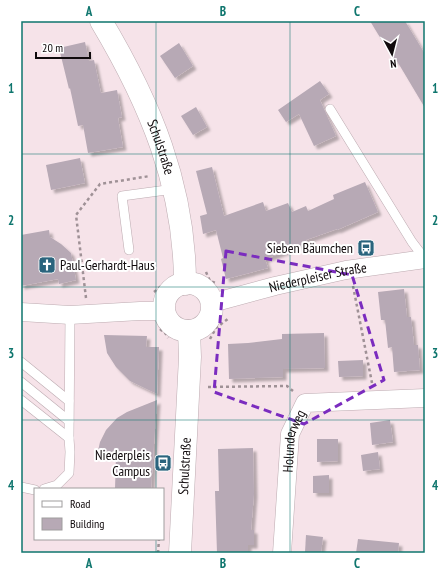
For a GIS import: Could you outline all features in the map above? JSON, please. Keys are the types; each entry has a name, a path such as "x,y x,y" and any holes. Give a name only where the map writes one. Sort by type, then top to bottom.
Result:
{"street":[{"name":"Schulstraße","path":"101,21 139,91 157,132 172,181 180,214 184,252 185,284"},
{"name":"Niederpleiser Straße","path":"212,303 274,286 346,270 425,259"},
{"path":"185,284 199,286 209,296 212,303 212,311 207,322 197,329 189,331 176,328 167,317 165,311 167,296 178,286 185,284"},
{"path":"21,312 79,314 140,310 165,311"},
{"name":"Schulstraße","path":"180,553 190,357 189,331"},
{"name":"Holunderweg","path":"282,553 290,434 305,403 425,398"}],"lane":[{"path":"330,109 412,242 425,259"},
{"path":"129,250 122,196 172,181"},
{"path":"47,488 57,485 69,473 69,401 79,314"},
{"path":"21,362 69,401"},
{"path":"21,382 69,421"},
{"path":"21,400 69,438"},
{"path":"21,487 34,490"}],"path":[{"path":"79,314 84,274 76,215 100,184 172,181"},
{"path":"353,287 372,384"},
{"path":"206,387 287,386 305,403"},
{"path":"158,553 159,540"}],"highlighted area":[{"path":"226,251 352,275 384,380 304,424 214,392"}],"building":[{"path":"370,21 405,21 425,54 425,108 397,61 395,62"},
{"path":"85,42 89,61 94,60 101,93 117,90 122,117 118,118 123,147 88,153 83,125 78,126 70,88 69,89 59,48"},
{"path":"179,43 193,66 175,78 160,56"},
{"path":"320,81 329,94 320,100 336,136 314,146 299,114 286,122 278,110"},
{"path":"196,107 207,127 193,135 181,116"},
{"path":"80,158 85,183 51,190 46,165"},
{"path":"212,167 224,216 263,202 266,211 288,203 292,212 306,206 308,211 334,199 333,195 365,182 378,212 337,230 306,240 307,243 265,259 268,268 226,279 221,259 223,258 216,230 203,234 200,216 207,214 196,171"},
{"name":"Paul-Gerhardt-Haus","path":"49,230 50,237 71,253 76,280 59,284 58,279 21,286 21,235"},
{"path":"404,289 407,317 411,317 414,345 418,345 420,370 394,372 392,347 388,348 385,320 381,320 378,292"},
{"path":"324,333 325,368 283,369 283,377 229,379 228,344 282,339 282,334"},
{"path":"104,335 147,336 146,347 159,347 157,394 130,381 116,367 107,353"},
{"path":"363,360 363,376 339,377 338,361"},
{"path":"157,400 151,488 115,488 116,456 97,455 100,442 106,430 117,418 127,412"},
{"path":"390,420 393,442 372,445 370,423"},
{"path":"317,439 338,439 338,461 317,462"},
{"path":"253,448 254,494 251,530 254,530 254,545 248,545 248,553 217,553 215,491 219,491 218,449"},
{"path":"378,452 380,469 363,471 361,455"},
{"path":"329,475 329,493 313,493 313,476"},
{"path":"306,535 323,537 321,553 305,552"},
{"path":"358,539 399,543 398,553 356,553"}],"place":[{"name":"Sieben Bäumchen","path":"366,248"},
{"name":"Paul-Gerhardt-Haus","path":"47,265"},
{"name":"Niederpleis Campus","path":"163,463"}]}
